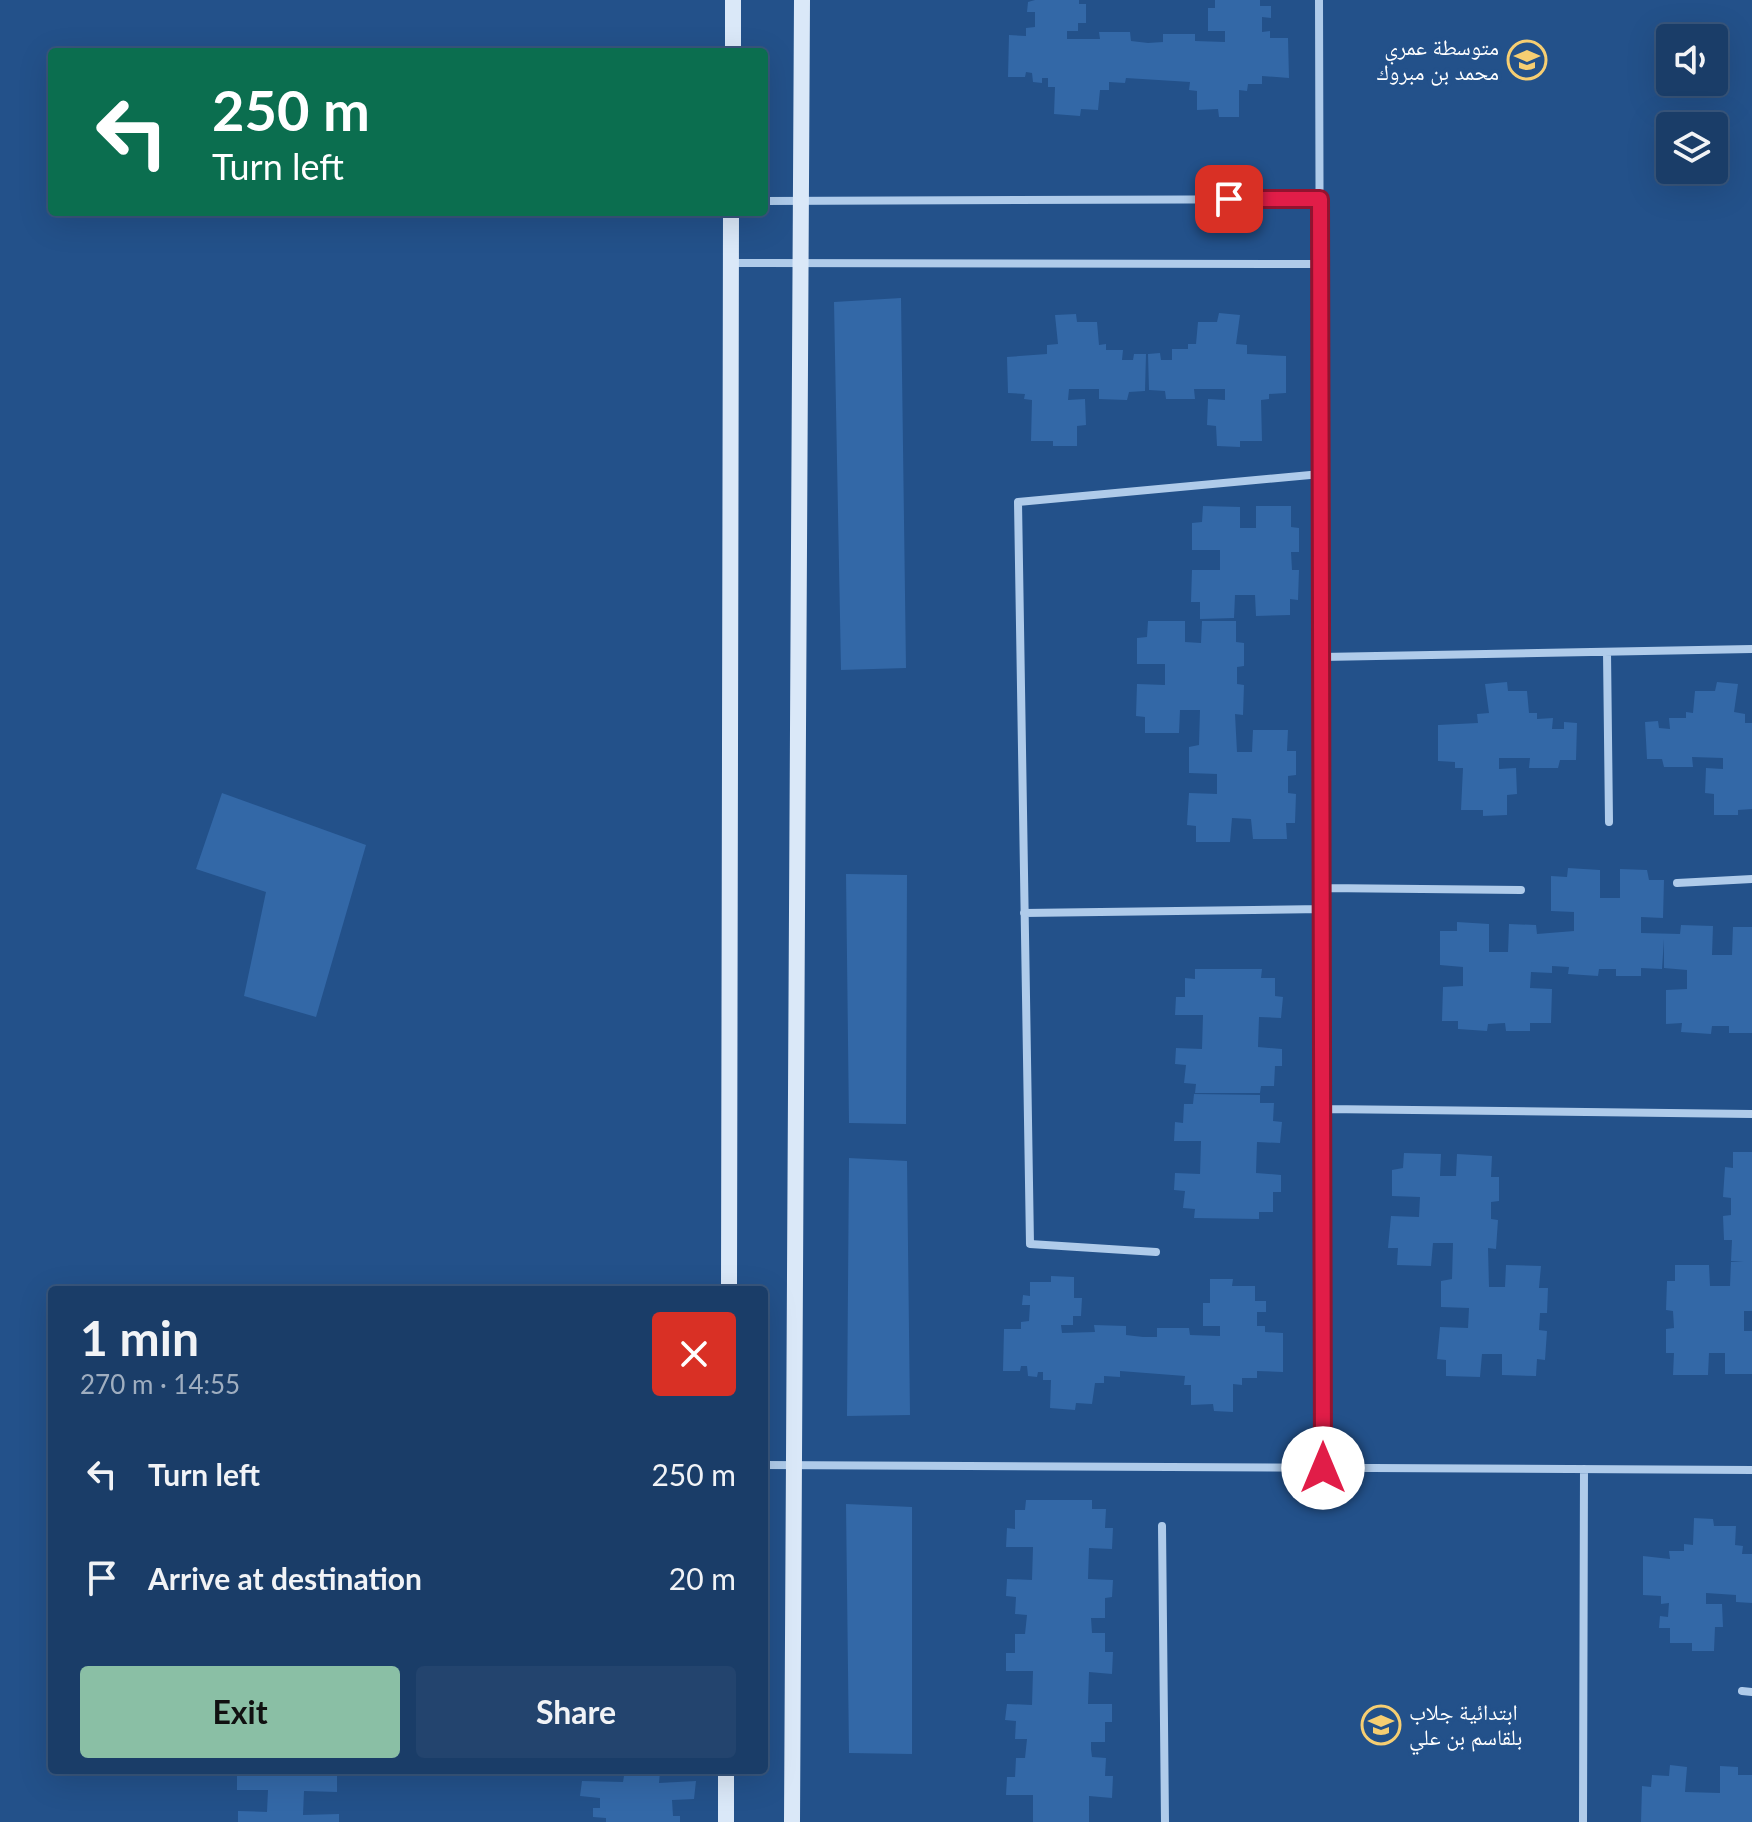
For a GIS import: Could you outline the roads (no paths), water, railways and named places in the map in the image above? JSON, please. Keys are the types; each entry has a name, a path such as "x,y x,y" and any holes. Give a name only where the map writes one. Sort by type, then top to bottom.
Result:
{"street":[{"path":"733,0 733,48"},
{"path":"792,1822 802,0"},
{"path":"1319,0 1323,1468"},
{"path":"768,201 1320,199"},
{"path":"729,1286 731,216"},
{"path":"731,263 1320,264"},
{"path":"1156,1252 1030,1244 1018,502 1321,474"},
{"path":"1322,657 1752,649"},
{"path":"1607,652 1609,822"},
{"path":"1677,883 1752,879"},
{"path":"1323,888 1521,890"},
{"path":"1024,913 1323,909"},
{"path":"1324,1109 1752,1114"},
{"path":"768,1465 1752,1470"},
{"path":"1583,1822 1584,1469"},
{"path":"1162,1526 1165,1822"},
{"path":"726,1774 726,1822"}],"place":[{"name":"متوسطة عمري محمد بن مبروك","path":"1527,60"},
{"name":"ابتدائية جلاب بلقاسم بن علي","path":"1381,1725"}]}
